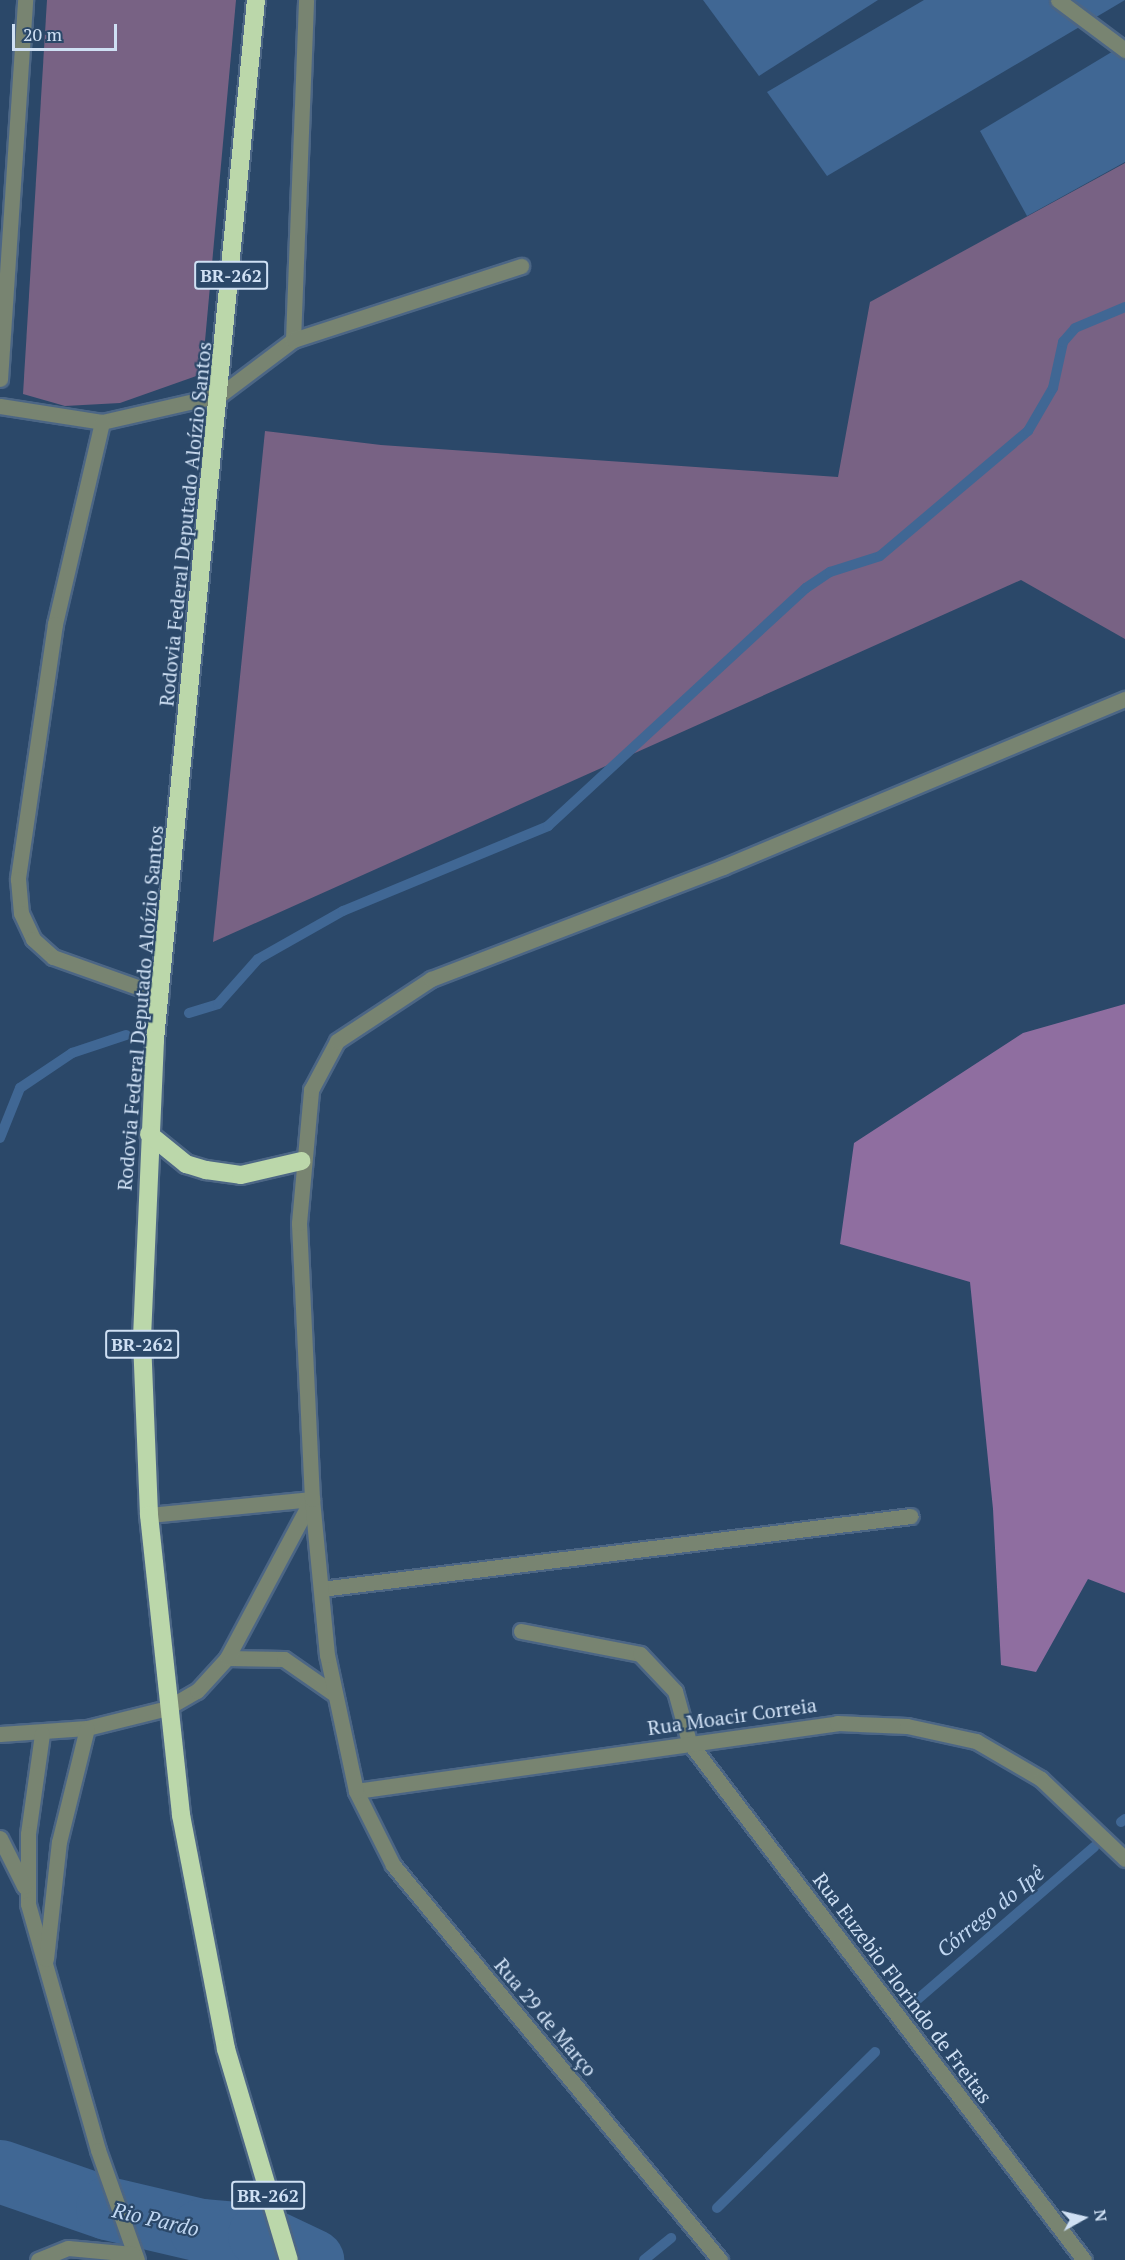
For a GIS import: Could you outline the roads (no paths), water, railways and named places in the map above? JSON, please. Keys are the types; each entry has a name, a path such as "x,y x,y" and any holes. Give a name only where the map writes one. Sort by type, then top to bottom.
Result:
{"highway":[{"name":"Rodovia Federal Deputado Aloízio Santos","path":"255,0 220,395 160,995 149,1134 141,1299 149,1515 167,1708 201,1933 247,2130 289,2260"},
{"path":"149,1134 186,1164 206,1170 241,1175 301,1161"}],"street":[{"path":"0,378 25,0"},
{"path":"293,340 306,0"},
{"path":"1058,0 1125,50"},
{"path":"0,406 102,422 220,395 293,340 520,266"},
{"path":"102,422 55,624 18,879 21,913 33,939 53,957 160,995"},
{"name":"Rua 29 de Março","path":"720,2260 393,1865 356,1791 333,1693 312,1499 301,1161 311,1090 338,1041 432,979 723,867 1125,699"},
{"path":"149,1515 312,1499"},
{"path":"0,1734 42,1734 87,1728 167,1708 197,1691 227,1658 312,1499"},
{"path":"321,1589 911,1516"},
{"path":"521,1631 640,1654 675,1691 689,1742"},
{"path":"227,1658 284,1659 333,1693"},
{"name":"Rua Moacir Correia","path":"356,1791 689,1742 837,1723 907,1726 976,1741 1041,1779 1089,1821 1125,1859"},
{"path":"46,1962 59,1842 87,1728"},
{"path":"26,1889 42,1734"},
{"name":"Rua Euzebio Florindo de Freitas","path":"689,1742 1084,2260"},
{"path":"0,1838 26,1889 98,2150 123,2229 135,2257"},
{"path":"39,2260 68,2248 135,2257"}],"water":[{"path":"703,0 878,0 759,76"},
{"path":"924,0 1125,0 827,176 767,92"},
{"path":"1125,44 1125,162 1027,216 980,131"}],"waterway":[{"path":"189,1013 218,1004 258,959 343,911 548,826 806,588 830,572 880,556 1028,431 1053,388 1063,342 1075,328 1125,307"},
{"path":"0,1138 20,1088 72,1053 126,1035"},
{"name":"Córrego do Ipê","path":"1121,1822 1125,1819"},
{"name":"Córrego do Ipê","path":"911,2005 1094,1847"},
{"name":"Córrego do Ipê","path":"717,2208 875,2052"},
{"name":"Rio Pardo","path":"0,2171 107,2208 201,2230 259,2235 312,2260"},
{"name":"Córrego do Ipê","path":"644,2260 671,2238"}]}
